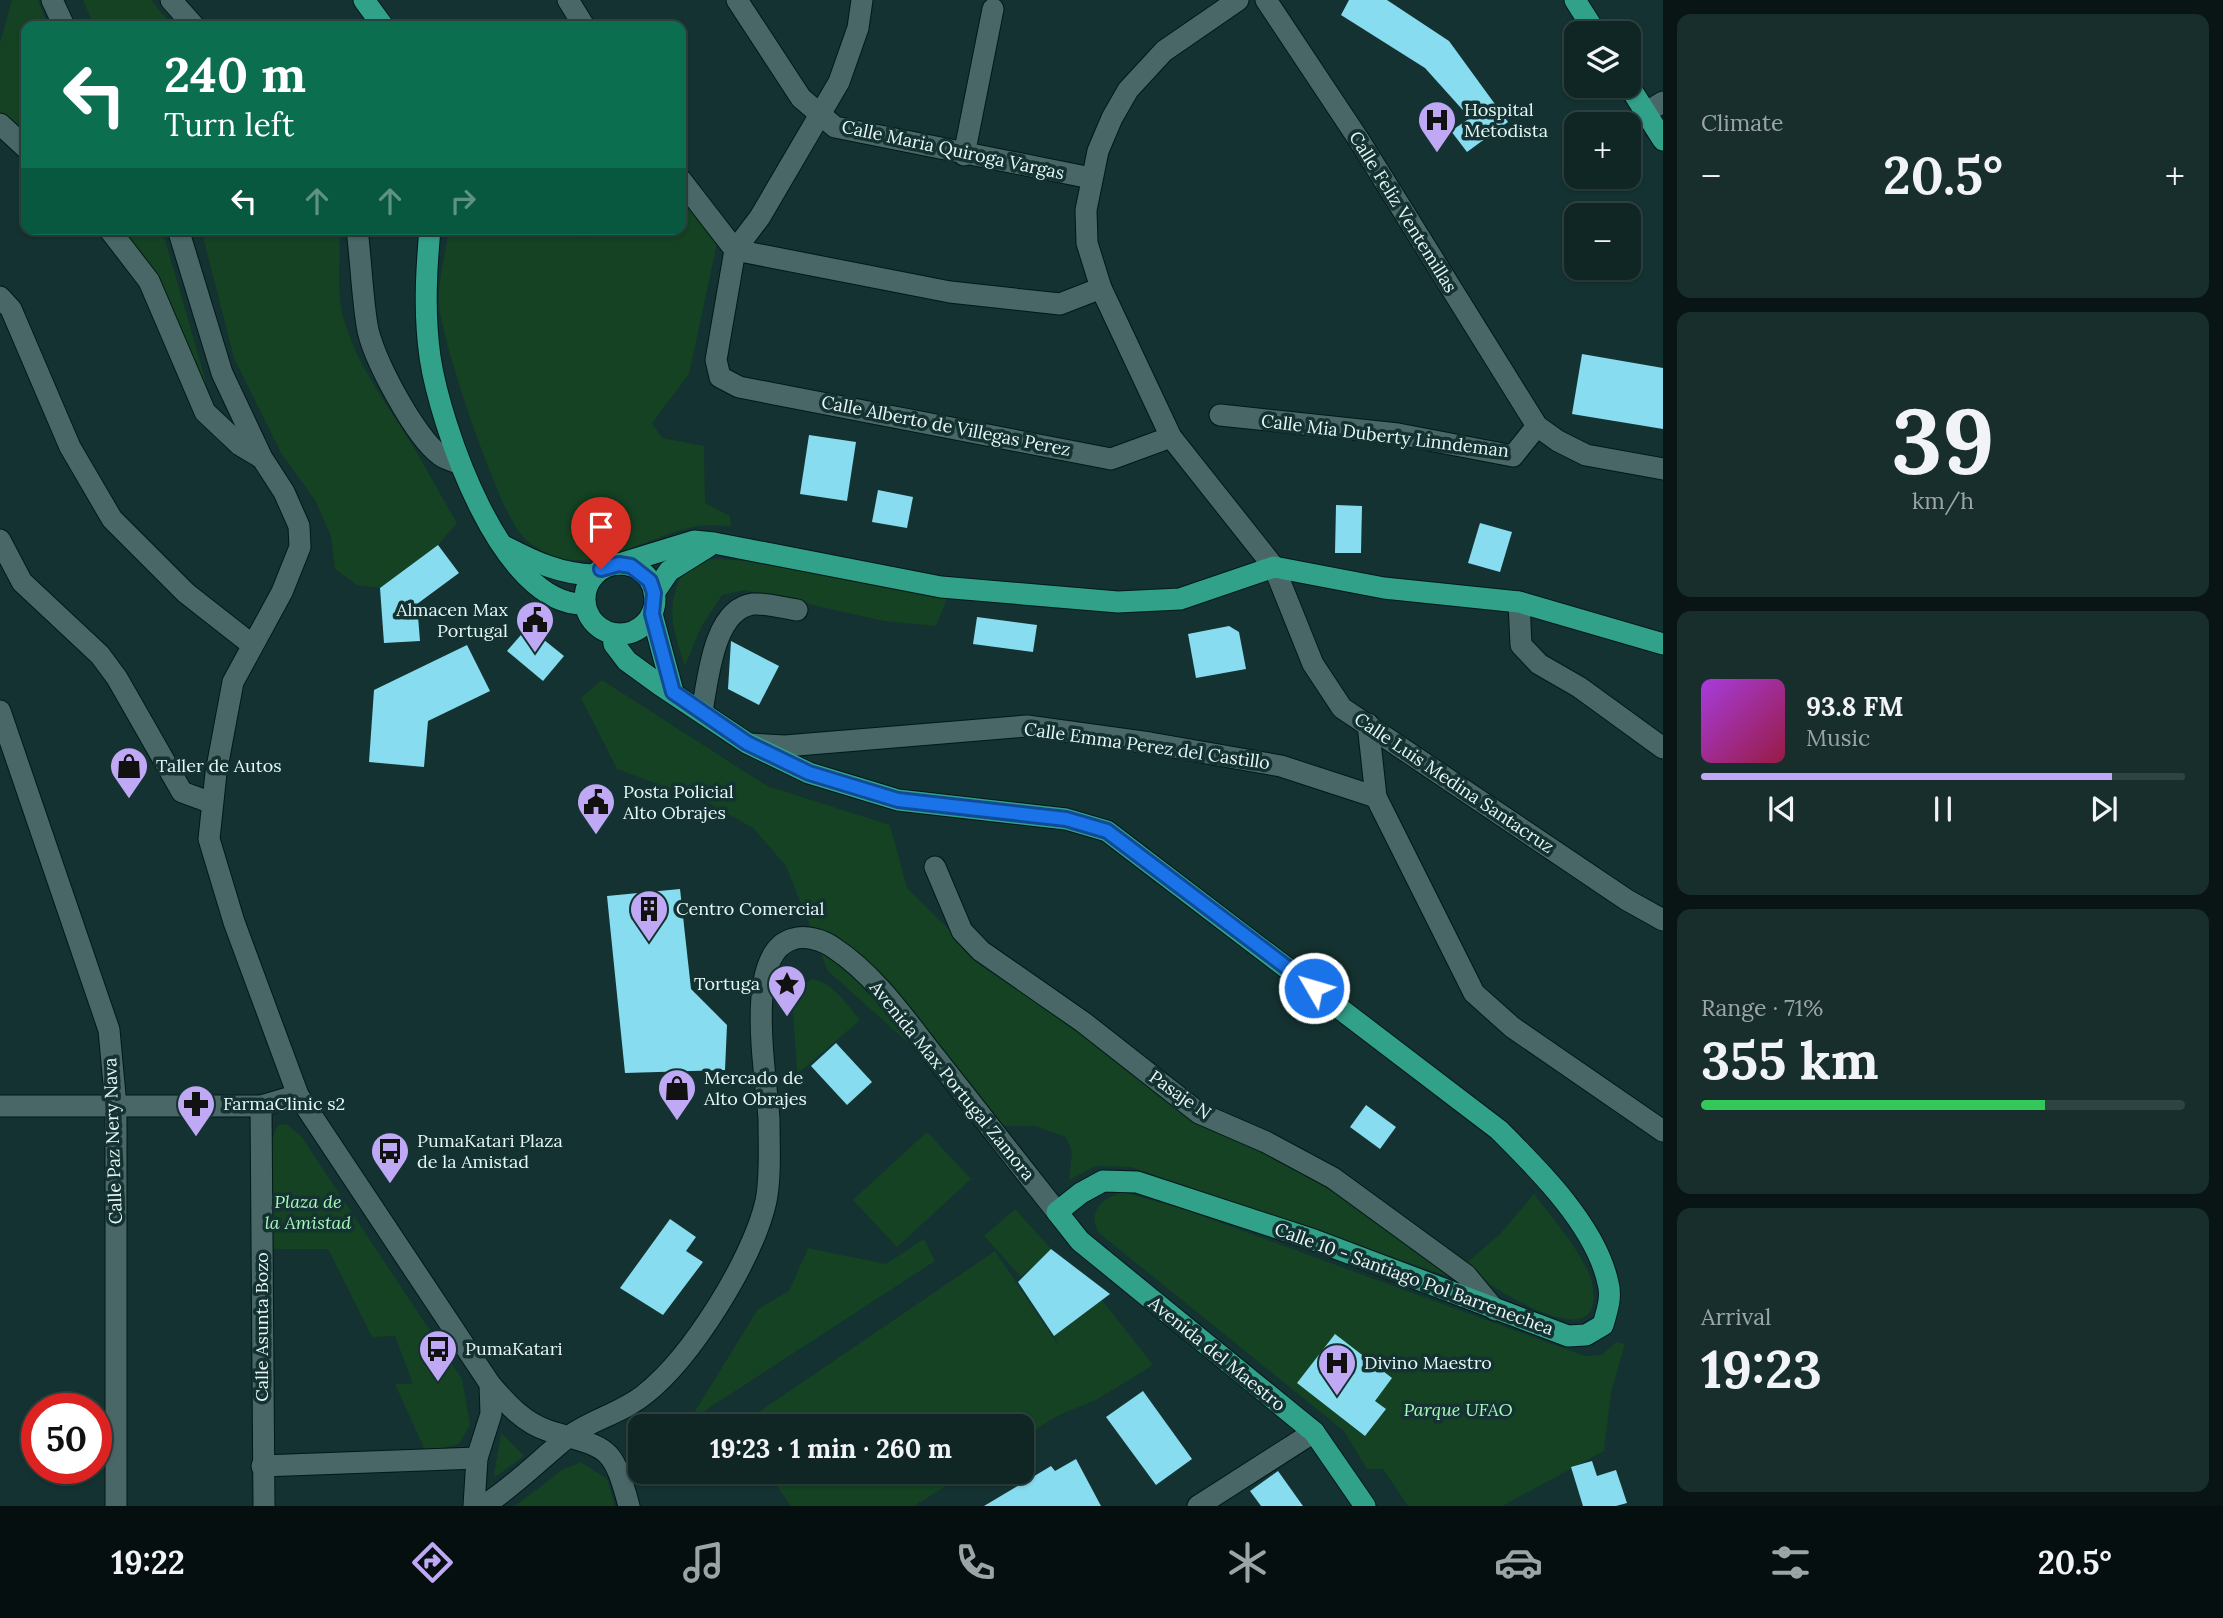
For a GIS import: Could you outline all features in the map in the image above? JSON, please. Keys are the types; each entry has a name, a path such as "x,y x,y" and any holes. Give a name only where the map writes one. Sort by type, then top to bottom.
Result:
{"main road":[{"path":"364,0 379,21"},
{"path":"1575,0 1588,21"},
{"path":"1654,107 1663,139"},
{"path":"430,235 425,298 430,359 460,464 481,513 520,570 544,591 570,605 585,604"},
{"path":"652,614 636,631 613,634 594,624 585,604 588,584 601,569 694,541 941,587 1118,602 1180,599 1274,568 1384,588 1519,602 1663,644"},
{"path":"673,692 652,614 654,593 669,571 714,543"},
{"path":"504,546 540,565 569,574 594,575"},
{"path":"619,564 642,572 654,593"},
{"name":"Calle 10 - Santiago Pol Barrenechea","path":"613,634 614,644 627,661 747,743 809,773 898,800 1066,819 1107,831 1499,1129 1550,1181 1600,1258 1609,1284 1609,1304 1603,1325 1586,1335 1567,1336 1314,1240 1136,1182 1103,1181 1081,1192 1057,1212"},
{"name":"Avenida del Maestro","path":"1057,1212 1080,1241 1314,1432 1365,1506"}],"street":[{"path":"52,0 62,21"},
{"path":"171,0 190,21"},
{"path":"568,0 581,21"},
{"name":"Calle Maria Quiroga Vargas","path":"737,0 800,99 835,127 964,155 1091,178"},
{"path":"846,0 858,28"},
{"path":"735,250 760,216 839,82 858,28 862,0"},
{"name":"Calle Luis Medina Santacruz","path":"1238,0 1191,31 1146,68 1112,118 1098,151 1086,210 1087,243 1101,288 1171,437 1274,568 1313,664 1342,708 1626,900 1663,920"},
{"name":"Calle Feliz Ventemillas","path":"1266,0 1360,140 1537,426"},
{"path":"964,155 993,9"},
{"path":"0,124 21,143"},
{"path":"686,186 735,250 950,292 1060,304 1101,288"},
{"path":"114,235 149,281 205,412 240,445 262,458"},
{"path":"180,235 222,373 262,458 284,492 299,526 300,547 282,592 251,644 233,682 212,803 209,839 220,877 298,1095 490,1384 510,1408 530,1422 548,1430 590,1441 607,1452 621,1477 629,1506"},
{"path":"358,235 367,328 387,376 407,414 424,436 440,455 460,464"},
{"name":"Calle Alberto de Villegas Perez","path":"735,250 716,360 720,377 739,387 1111,459 1171,437"},
{"path":"0,297 11,309 70,447 112,519 186,593 251,644"},
{"name":"Calle Mia Duberty Linndeman","path":"1220,415 1398,435 1513,456 1537,426"},
{"path":"1537,426 1558,441 1586,455 1663,470"},
{"path":"0,540 22,582 100,655 117,678 182,792 212,803"},
{"path":"1519,602 1521,645 1539,664 1579,687 1663,748"},
{"path":"702,711 716,639 732,616 752,604 797,610"},
{"name":"Calle Paz Nery Nava","path":"0,711 109,1030 116,1106 116,1506"},
{"path":"1368,724 1376,797 1474,993 1512,1027 1663,1131"},
{"name":"Calle Emma Perez del Castillo","path":"747,743 785,746 1027,726 1280,766 1376,797"},
{"name":"Pasaje N","path":"934,867 962,931 981,951 1083,1022 1199,1113 1266,1142 1332,1178 1466,1275 1495,1310"},
{"name":"Avenida Max Portugal Zamora","path":"483,1506 521,1481 570,1435 611,1417 646,1394 676,1362 736,1278 759,1229 767,1196 769,1119 761,1013 763,985 772,953 792,939 804,937 832,946 890,1000 1057,1212"},
{"path":"0,1106 261,1106 298,1095"},
{"name":"Calle Asunta Bozo","path":"261,1106 264,1506"},
{"path":"474,1506 477,1458 491,1414 490,1384"},
{"path":"1198,1506 1314,1432"},
{"path":"262,1466 477,1458"}],"green space":[{"path":"12,0 38,0 46,21 21,21 21,129 0,114 0,43"},
{"path":"83,0 151,0 168,21 92,21"},
{"path":"686,197 717,243 689,374 652,423 662,438 704,446 705,503 730,516 731,526 683,529 615,554 581,560 565,559 540,550 520,533 510,517 485,458 459,384 442,322 439,294 448,235 579,235 583,238 590,235 686,235"},
{"path":"120,235 164,235 206,382 202,380"},
{"path":"203,235 340,235 341,309 350,338 366,371 457,523 438,545 380,588 357,585 335,569 331,536 315,500 281,453 234,358"},
{"path":"703,559 796,567 947,599 936,626 884,621 745,590 722,595 701,627 685,666 672,617 674,595 684,569"},
{"path":"602,680 767,786 890,825 907,888 980,960 1294,1164 1456,1279 1131,1167 1096,1166 1069,1180 1072,1152 1066,1137 1035,1126 1001,1126 828,971 786,866 753,828 709,803 617,769 581,698"},
{"path":"812,979 833,989 860,1020 797,1074 793,1010 803,984"},
{"name":"Plaza de la Amistad","path":"286,1124 301,1136 462,1379 470,1424 459,1444 425,1450 395,1384 413,1384 395,1336 372,1337 328,1249 272,1249 271,1142 278,1125"},
{"path":"927,1132 971,1179 897,1247 853,1200"},
{"name":"Parque UFAO","path":"1123,1192 1183,1209 1585,1356 1602,1355 1616,1342 1625,1344 1611,1392 1604,1451 1502,1506 1408,1506 1383,1469 1367,1469 1344,1431 1099,1233 1094,1219 1099,1207 1109,1198"},
{"path":"1534,1194 1568,1239 1590,1277 1593,1288 1591,1309 1580,1319 1540,1312 1494,1287 1463,1266 1500,1234"},
{"path":"1015,1209 1052,1250 1021,1277 984,1236"},
{"path":"924,1239 935,1261 700,1414 693,1414 758,1309 789,1291 808,1248 886,1264"},
{"path":"995,1251 1059,1346 1054,1336 1102,1300 1153,1365 1096,1400 1059,1415 1034,1431 1034,1414 756,1414"},
{"path":"501,1433 524,1456 495,1477 494,1474"},
{"path":"581,1462 607,1479 615,1506 515,1506 562,1470"},
{"path":"776,1484 949,1484 914,1506 791,1506"}],"building":[{"path":"1349,0 1387,0 1449,41 1508,122 1467,152 1451,131 1470,118 1425,68 1341,15"},
{"path":"1582,354 1663,368 1663,429 1572,414"},
{"path":"809,435 856,442 847,501 800,494"},
{"path":"878,490 913,497 907,528 872,522"},
{"path":"1336,505 1362,506 1361,553 1335,553"},
{"path":"1480,523 1512,532 1500,572 1468,563"},
{"path":"438,545 459,573 417,604 420,641 384,643 380,588"},
{"path":"977,617 1037,625 1033,652 973,644"},
{"path":"1229,626 1239,632 1246,669 1196,678 1188,634"},
{"name":"Almacen Max Portugal","path":"528,627 564,656 543,681 507,651"},
{"path":"731,641 779,666 759,705 728,689"},
{"path":"467,645 490,691 428,721 424,767 369,762 374,690"},
{"name":"Centro Comercial","path":"680,889 691,989 727,1025 725,1070 625,1073 607,896"},
{"path":"836,1043 872,1082 847,1105 811,1066"},
{"path":"1366,1105 1396,1127 1380,1149 1350,1127"},
{"path":"670,1219 696,1237 686,1251 703,1262 663,1315 620,1288"},
{"path":"1051,1249 1110,1294 1054,1336 1018,1282"},
{"path":"1335,1334 1392,1378 1375,1401 1386,1409 1365,1436 1297,1383"},
{"path":"1143,1391 1192,1459 1156,1485 1106,1417"},
{"path":"1076,1459 1101,1506 984,1506 1021,1484 1034,1484 1034,1476 1051,1466 1055,1471"},
{"path":"1592,1461 1597,1476 1616,1470 1627,1503 1616,1506 1583,1506 1571,1467"},
{"path":"1278,1471 1303,1506 1261,1506 1250,1491"}],"place":[{"name":"Hospital Metodista","path":"1437,154"},
{"name":"Almacen Max Portugal","path":"535,654"},
{"name":"Taller de Autos","path":"129,800"},
{"name":"Posta Policial Alto Obrajes","path":"596,836"},
{"name":"Centro Comercial","path":"649,943"},
{"name":"Tortuga","path":"787,1018"},
{"name":"Mercado de Alto Obrajes","path":"677,1122"},
{"name":"FarmaClinic s2","path":"196,1138"},
{"name":"PumaKatari Plaza de la Amistad","path":"390,1185"},
{"name":"PumaKatari","path":"438,1383"},
{"name":"Divino Maestro","path":"1337,1397"}],"route":[{"path":"601,569 619,564 631,566 642,572 650,581 655,603 652,614 673,692 747,743 809,773 898,800 1066,819 1107,831 1314,988"}]}
